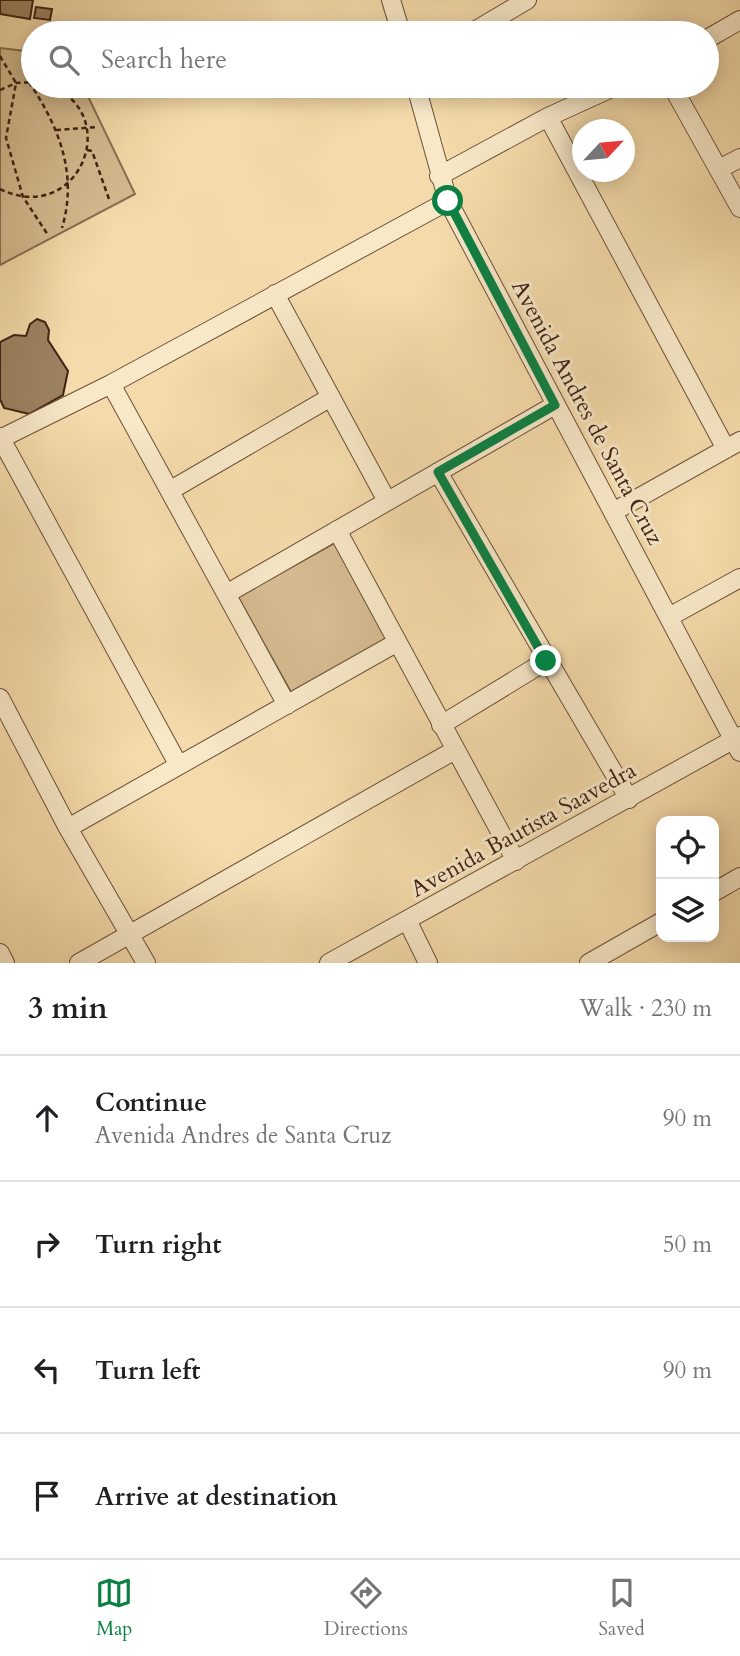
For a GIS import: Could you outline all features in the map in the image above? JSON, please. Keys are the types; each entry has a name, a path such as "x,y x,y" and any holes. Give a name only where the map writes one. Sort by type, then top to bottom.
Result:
{"street":[{"path":"391,0 397,21"},
{"path":"490,21 521,1"},
{"path":"719,32 740,20"},
{"name":"Avenida Andres de Santa Cruz","path":"419,98 448,201 738,743"},
{"path":"439,176 589,98"},
{"path":"679,98 740,208"},
{"path":"548,117 733,445 613,512"},
{"path":"719,170 740,158"},
{"path":"178,764 1,438 111,384 448,201"},
{"path":"275,294 387,501"},
{"path":"111,384 228,593 287,705"},
{"path":"171,490 331,397"},
{"path":"228,593 555,405"},
{"path":"438,472 629,799"},
{"path":"337,530 516,862"},
{"path":"669,617 740,578"},
{"path":"68,828 396,643"},
{"path":"441,724 546,661"},
{"path":"0,698 68,828 146,963"},
{"name":"Avenida Bautista Saavedra","path":"329,963 629,799 738,743"},
{"path":"79,963 455,750"},
{"path":"719,889 740,877"},
{"path":"407,920 428,963"},
{"path":"589,963 656,925"},
{"path":"0,953 5,963"}],"path":[{"path":"0,56 16,83 6,138 23,197 48,235"},
{"path":"0,90 21,83"},
{"path":"41,98 56,130 69,183 69,202 62,228"},
{"path":"0,189 23,197 52,194 69,183 81,168 87,150 86,127 81,112 70,98"},
{"path":"56,130 98,127"},
{"path":"0,139 6,138"},
{"path":"87,150 92,151 110,202"}],"shaded area":[{"path":"0,48 21,51 21,98 89,98 135,194 0,265"},
{"path":"335,543 388,638 291,692 238,597"}],"building":[{"path":"0,0 33,0 30,19 0,14"},
{"path":"36,7 52,9 50,20 34,18"},
{"path":"37,319 45,322 49,330 48,340 68,371 63,395 29,414 4,408 0,399 0,342 14,335 26,336 30,324"}],"route":[{"path":"448,201 555,405 438,472 546,661"}]}
